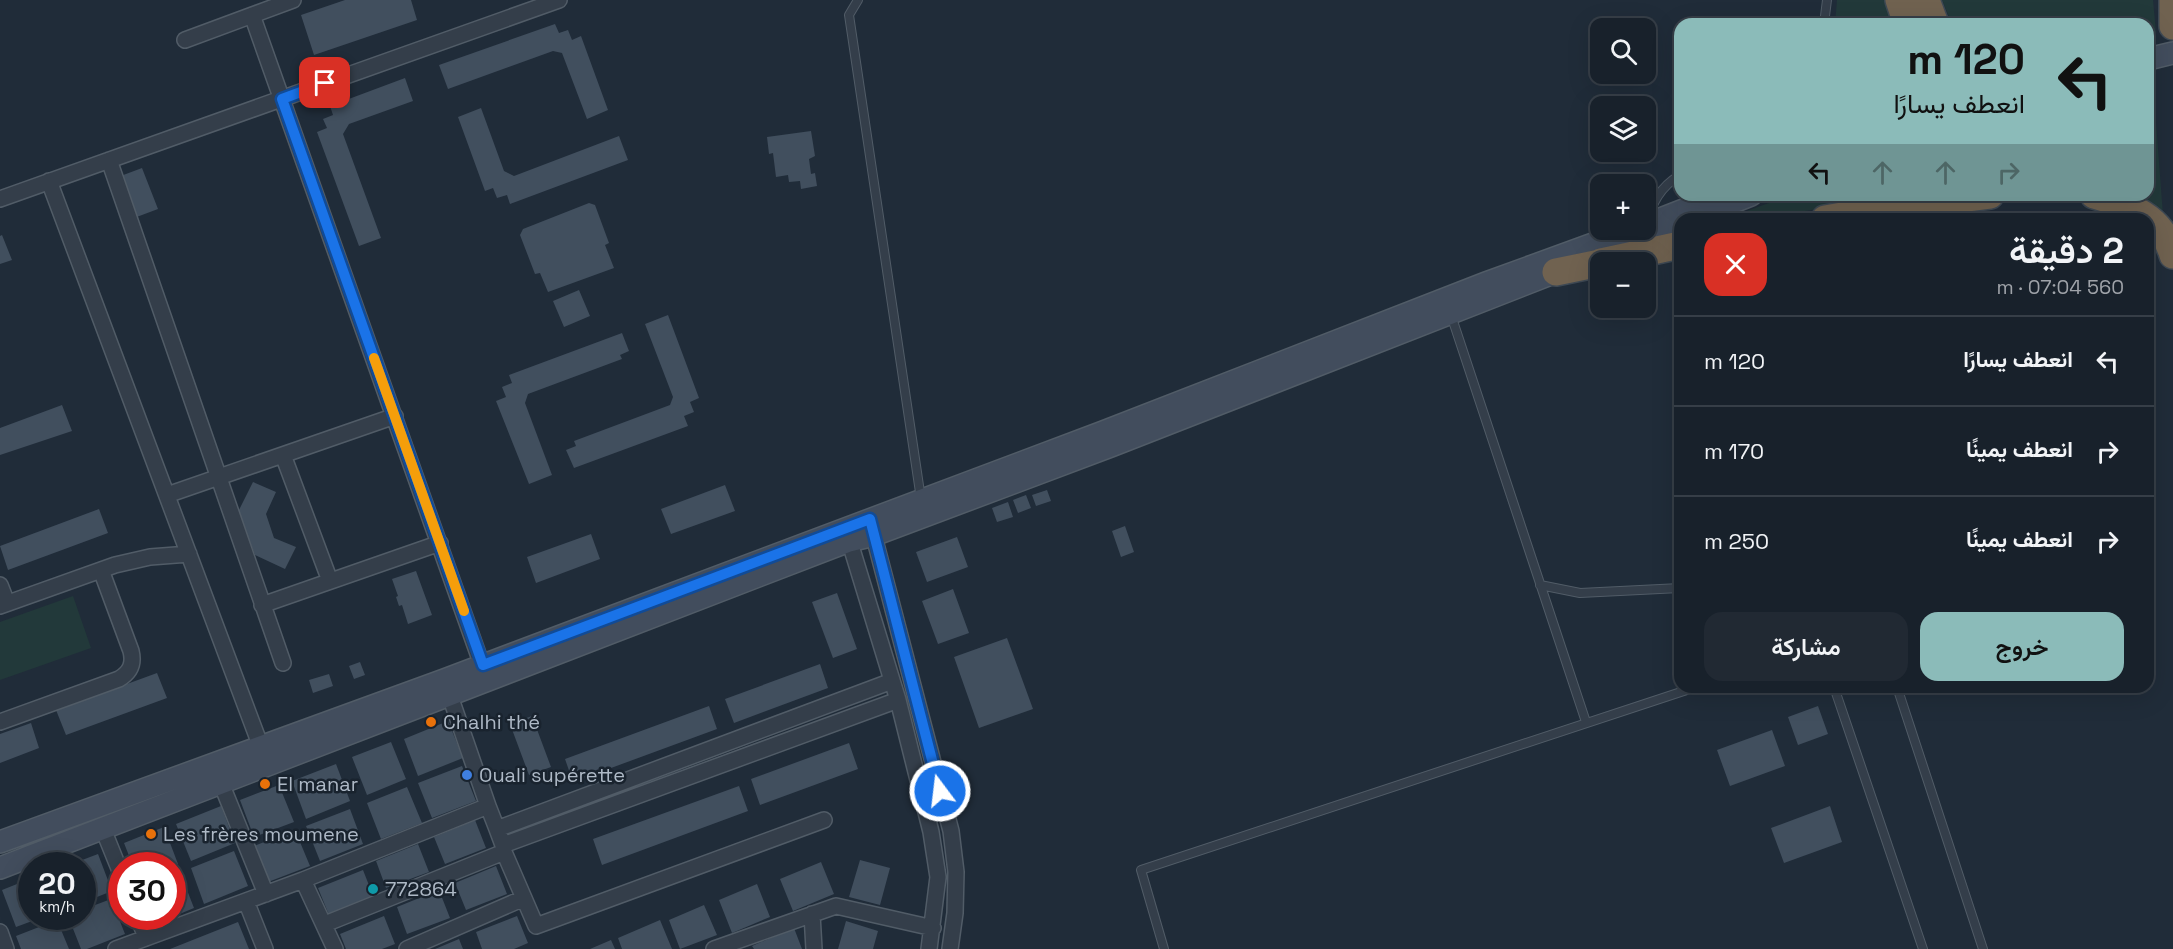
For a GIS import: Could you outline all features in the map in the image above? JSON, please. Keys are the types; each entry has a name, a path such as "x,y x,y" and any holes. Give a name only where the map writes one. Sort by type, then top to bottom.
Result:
{"highway":[{"path":"1899,0 1904,18"},
{"path":"1926,0 1933,18"},
{"path":"2171,0 2173,26"},
{"path":"1859,213 1943,201"},
{"path":"2114,201 2128,205 2141,213"},
{"path":"2154,221 2173,255"},
{"path":"1649,252 1674,246"},
{"path":"1556,272 1590,265"}],"main road":[{"path":"2154,58 2173,53"},
{"path":"1676,213 1707,201"},
{"path":"1705,213 1736,201"},
{"path":"1656,221 1674,214"},
{"path":"1447,307 1556,272 1674,225"},
{"path":"0,842 847,534 1111,446 1609,240"},
{"path":"0,868 450,696 847,534"}],"street":[{"path":"185,40 293,0"},
{"path":"0,199 560,0"},
{"path":"252,15 483,665"},
{"path":"109,160 283,663"},
{"path":"49,182 261,747"},
{"path":"167,495 395,416"},
{"path":"283,454 330,581"},
{"path":"872,527 951,831 956,872 955,913 950,949"},
{"path":"847,534 898,700 931,832 938,877 929,949"},
{"path":"262,605 440,543"},
{"path":"0,585 3,604 132,560 189,554"},
{"path":"0,722 119,679 130,670 131,651 100,570"},
{"path":"497,829 892,681"},
{"path":"450,696 503,848 536,926 824,820"},
{"path":"325,924 503,848 898,700"},
{"path":"221,783 266,894"},
{"path":"116,949 303,880 488,806"},
{"path":"103,829 112,852"},
{"path":"303,880 335,949"},
{"path":"407,949 524,898"},
{"path":"246,901 265,949"},
{"path":"714,949 836,906 933,928"},
{"path":"812,914 814,949"},
{"path":"143,930 146,938"},
{"path":"0,932 6,949"}],"lane":[{"path":"858,0 849,15 924,507"},
{"path":"1825,18 1827,0"},
{"path":"1656,197 1674,179"},
{"path":"1447,307 1586,722"},
{"path":"1540,585 1580,592 1674,588"},
{"path":"1164,949 1141,870 1677,693"},
{"path":"1836,693 1923,949"},
{"path":"1899,693 1983,949"}],"green space":[{"path":"1837,0 1888,0 1894,18 1836,18"},
{"path":"1942,0 2153,0 2156,33 2154,34 2154,18 1950,18"},
{"path":"2154,95 2163,215 2135,201 2154,201"},
{"path":"1774,201 1872,201 1792,213 1742,213"},
{"path":"73,596 91,648 0,680 0,622"}],"building":[{"path":"345,0 411,0 417,20 314,55 301,15"},
{"path":"555,24 559,33 568,30 572,40 581,36 608,110 587,119 562,53 553,51 448,89 439,65"},
{"path":"405,78 413,101 349,124 343,134 381,238 359,246 317,132 327,128 323,119 333,115 330,106"},
{"path":"481,108 504,171 514,176 619,136 628,160 510,204 507,195 497,198 493,188 485,191 458,117"},
{"path":"811,131 815,156 809,159 811,174 815,173 817,186 801,189 800,181 789,182 788,175 776,177 773,153 769,154 767,137"},
{"path":"142,168 158,209 134,218 118,177"},
{"path":"589,203 595,205 609,243 605,245 614,268 548,292 540,273 535,274 520,235 523,229"},
{"path":"2,235 12,260 0,264 0,236"},
{"path":"579,290 590,316 564,327 553,301"},
{"path":"668,315 699,398 690,402 694,412 684,416 688,426 574,468 566,450 576,446 574,441 670,405 673,397 645,324"},
{"path":"622,333 629,351 620,355 622,359 528,394 525,403 552,475 529,484 496,401 506,397 502,387 512,383 509,375"},
{"path":"62,405 72,431 0,455 0,428"},
{"path":"253,482 276,492 266,514 274,538 296,547 285,569 255,555 238,512"},
{"path":"725,485 735,511 671,534 661,509"},
{"path":"1047,490 1051,501 1036,506 1032,495"},
{"path":"1026,495 1031,508 1018,513 1013,500"},
{"path":"1008,502 1013,517 997,522 992,508"},
{"path":"99,509 108,533 8,570 0,546"},
{"path":"1125,526 1134,552 1121,557 1112,531"},
{"path":"591,534 600,559 536,583 527,557"},
{"path":"957,537 968,567 927,582 916,552"},
{"path":"416,571 432,615 408,624 402,605 399,606 392,579"},
{"path":"953,589 969,633 938,644 922,601"},
{"path":"837,593 857,649 833,658 812,602"},
{"path":"1007,638 1033,709 979,728 954,657"},
{"path":"360,662 365,675 354,679 349,666"},
{"path":"820,664 828,688 734,723 725,699"},
{"path":"157,673 167,698 66,735 56,710"},
{"path":"329,674 333,686 313,693 309,680"},
{"path":"709,706 717,729 573,782 565,759"},
{"path":"1818,706 1828,734 1798,745 1788,717"},
{"path":"532,716 551,767 529,775 510,724"},
{"path":"448,721 463,758 418,776 404,739"},
{"path":"31,723 39,748 0,763 0,734"},
{"path":"1772,730 1785,766 1730,786 1717,750"},
{"path":"391,742 406,779 367,795 352,757"},
{"path":"849,743 858,769 760,805 751,779"},
{"path":"336,764 350,801 306,819 292,781"},
{"path":"462,766 476,801 432,818 418,783"},
{"path":"279,785 294,822 254,837 240,800"},
{"path":"739,786 748,811 602,865 593,839"},
{"path":"407,787 422,823 381,839 367,803"},
{"path":"221,806 235,843 191,861 176,824"},
{"path":"1830,806 1842,842 1784,863 1771,828"},
{"path":"350,809 363,844 320,861 306,826"},
{"path":"475,820 486,848 445,864 434,837"},
{"path":"164,827 173,852 128,852 124,843"},
{"path":"295,830 310,866 268,882 254,846"},
{"path":"418,844 429,872 386,888 376,861"},
{"path":"234,851 248,886 204,904 191,868"},
{"path":"98,854 108,880 108,893 96,897 96,855"},
{"path":"860,860 890,868 880,905 849,897"},
{"path":"821,862 834,894 793,911 780,879"},
{"path":"496,866 507,894 466,910 455,883"},
{"path":"363,870 374,898 329,915 318,888"},
{"path":"18,884 18,926 16,927 2,890"},
{"path":"757,884 770,917 732,933 719,900"},
{"path":"186,887 194,908 186,911"},
{"path":"439,890 450,918 407,934 397,907"},
{"path":"108,900 108,930 123,930 125,934 87,949 81,949 74,930 96,930 96,905"},
{"path":"704,905 717,935 680,949 669,920"},
{"path":"384,916 395,944 382,949 346,949 340,934"},
{"path":"517,916 528,943 514,949 482,949 476,932"},
{"path":"660,920 672,949 622,949 618,938"},
{"path":"846,921 878,931 873,949 838,949"},
{"path":"238,922 249,949 170,949"},
{"path":"794,928 802,949 754,949 752,946"},
{"path":"31,930 61,930 69,949 21,949 16,936"},
{"path":"459,939 463,949 435,949"},
{"path":"611,940 615,949 590,949"}],"slow traffic":[{"path":"374,358 464,611"}],"place":[{"name":"Chalhi thé","path":"431,722"},
{"name":"Ouali supérette","path":"467,775"},
{"name":"El manar","path":"265,784"},
{"name":"Les frères moumene","path":"151,834"},
{"name":"772864","path":"373,889"}],"route":[{"path":"325,83 282,99 483,665 870,519 940,791"}]}
